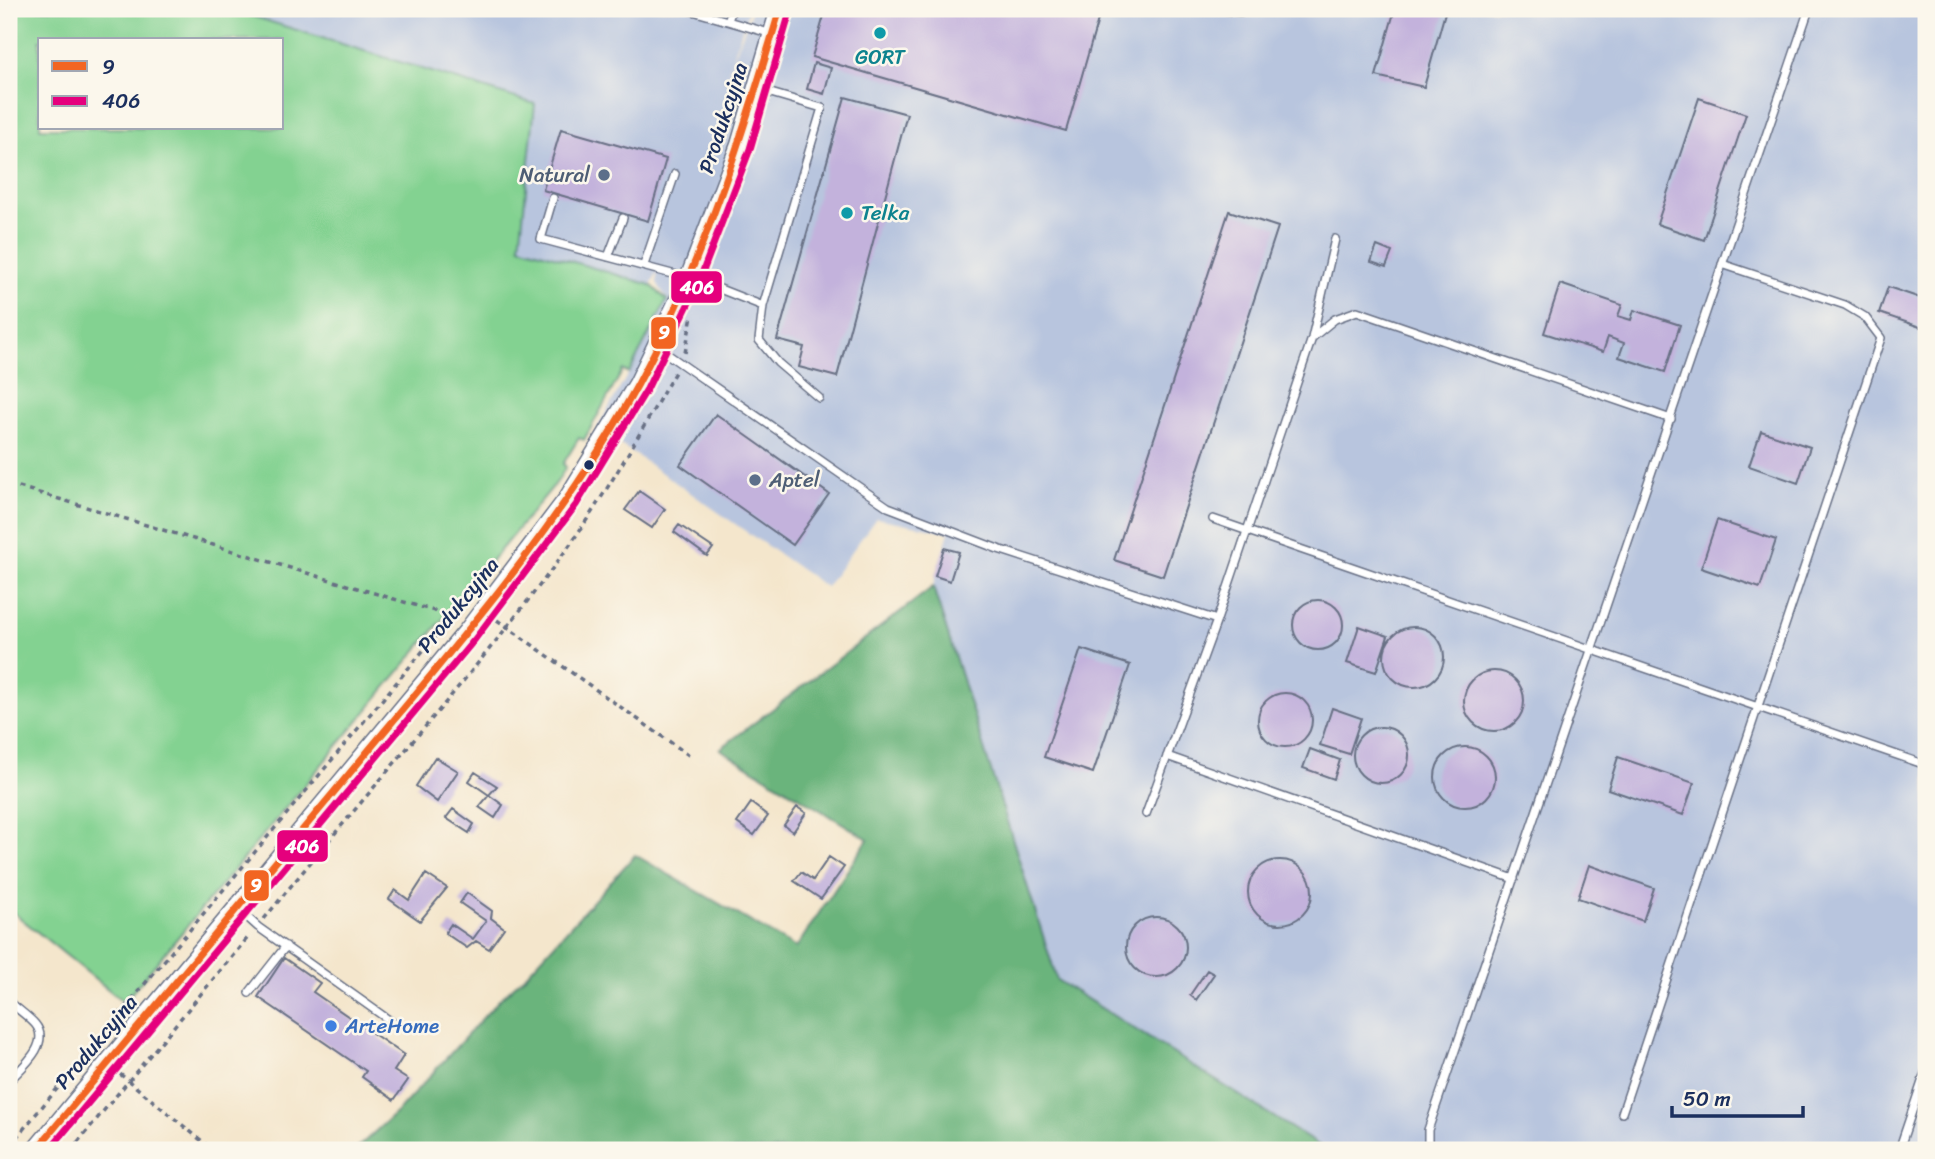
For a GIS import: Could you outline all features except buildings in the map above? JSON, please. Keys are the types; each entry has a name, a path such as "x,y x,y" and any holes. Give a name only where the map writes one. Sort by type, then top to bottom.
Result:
{"street":[{"name":"Produkcyjna","path":"36,1150 467,632 567,500 638,384 689,279 736,155 780,9"}],"lane":[{"path":"686,9 772,34"},
{"path":"728,21 732,9"},
{"path":"1217,9 1240,12 1249,9"},
{"path":"1428,1150 1428,1130 1809,9"},
{"path":"756,89 822,108 763,306 759,340 778,363 819,398"},
{"path":"644,265 675,174"},
{"path":"553,198 541,239 644,265 763,306"},
{"path":"608,257 623,218"},
{"path":"1146,814 1248,532 1312,338 1335,239"},
{"path":"1622,1113 1881,338 1865,317 1845,304 1722,264"},
{"path":"1312,338 1335,319 1357,311 1671,419"},
{"path":"656,347 888,507 949,532 1217,620"},
{"path":"1213,519 1926,765"},
{"path":"1167,756 1514,879"},
{"path":"236,908 258,927 396,1025"},
{"path":"249,993 286,946"},
{"path":"9,1002 36,1025 40,1034 32,1057 9,1081"},
{"path":"1899,1150 1926,1070"}],"path":[{"path":"71,1150 506,627 561,556 627,458 680,363"},
{"path":"9,484 441,613 467,632"},
{"path":"9,1149 498,561"},
{"path":"484,610 690,756"},
{"path":"108,1063 213,1150"}],"shaded area":[{"path":"229,9 749,9 724,84 752,9 1926,9 1926,1150 1326,1150 1057,980 933,586 949,532 876,518 826,587 597,428 646,343 667,299 657,283 657,272 651,285 520,247 535,104"}],"green space":[{"path":"9,9 229,9 535,104 520,246 651,285 667,300 629,373 623,370 584,440 579,438 563,464 566,467 557,482 124,1002 9,909"},
{"path":"933,587 1057,980 1326,1150 355,1150 400,1109 635,855 796,948 868,839 720,749"}],"transit line":[{"name":"9","path":"36,1150 401,712 510,577 578,483 638,384 682,293 719,200 780,9"},
{"name":"406","path":"49,1150 475,639 576,505 647,389 698,284 750,149 790,12"}],"place":[{"name":"GORT","path":"880,33"},
{"name":"Natural","path":"604,175"},
{"name":"Telka","path":"847,213"},
{"name":"Aptel","path":"755,480"},
{"name":"ArteHome","path":"331,1026"}]}
